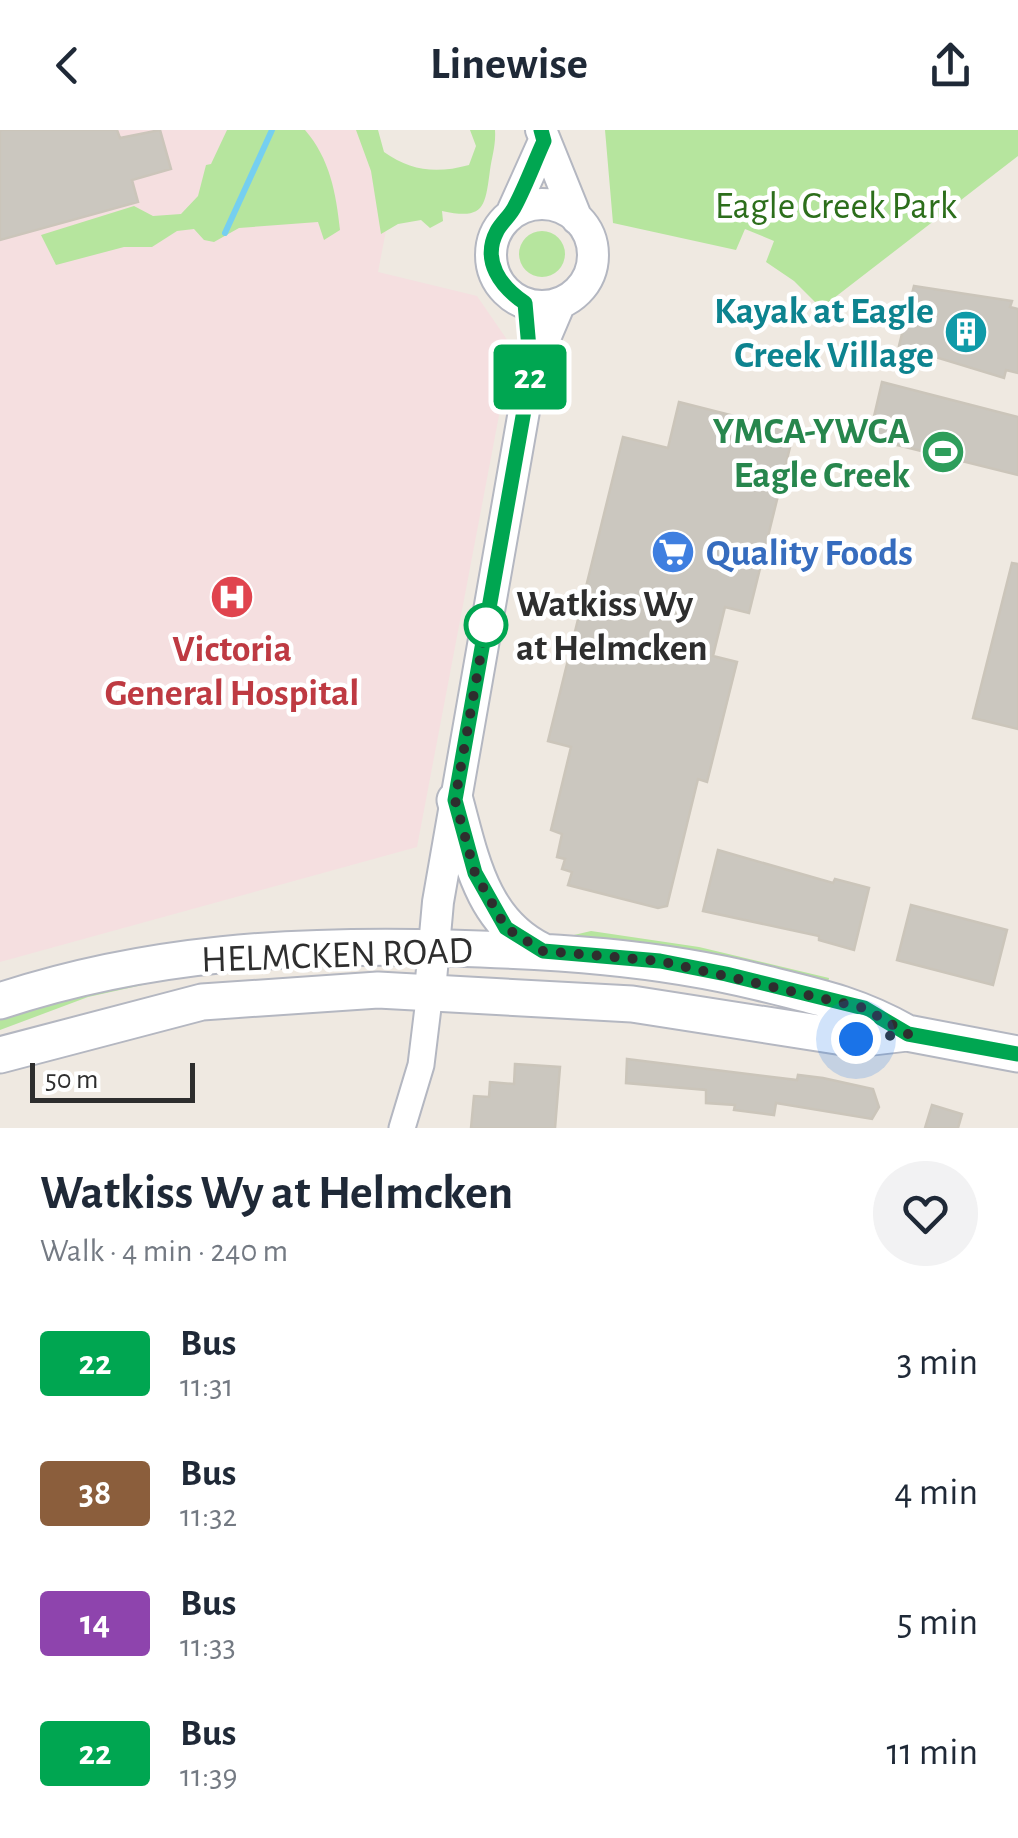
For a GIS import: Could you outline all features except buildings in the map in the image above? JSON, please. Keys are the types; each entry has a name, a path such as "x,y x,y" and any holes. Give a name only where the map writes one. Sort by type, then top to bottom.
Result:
{"main road":[{"path":"455,800 475,873 492,908 520,940 543,951"},
{"name":"HELMCKEN ROAD","path":"0,1001 94,973 266,948 543,951 660,961 864,1008 908,1034"},
{"name":"HELMCKEN ROAD","path":"0,1055 202,1002 430,991 670,1008 856,1039 908,1034 1018,1054"}],"street":[{"path":"543,136 513,210 495,234 491,253 494,273 506,291 525,303 560,303"},
{"path":"402,1128 421,1065 455,800 531,371 560,303 579,290 590,274 593,255 589,236 577,219 543,136"},
{"path":"513,210 547,204 577,219"},
{"path":"525,303 531,371"}],"shaded area":[{"name":"Victoria General Hospital","path":"0,130 366,130 388,220 378,272 477,296 512,347 417,847 0,962"}],"green space":[{"path":"227,130 305,130 330,177 340,230 324,240 318,222 239,228 214,242 204,240 194,229 177,231 152,247 124,247 56,265 41,235 134,206 153,216 181,214 198,196 206,165 211,164"},
{"path":"356,130 378,130 384,152 414,167 435,170 469,165 476,146 470,130 495,130 484,202 467,214 442,211 443,221 430,228 421,220 398,224 381,234 371,171"},
{"name":"Eagle Creek Park","path":"605,130 1018,130 1018,156 821,308 794,281 766,262 774,241 745,229 736,250 613,223"},
{"path":"542,231 558,238 565,254 558,270 542,277 526,270 519,254 526,238"},
{"path":"591,931 699,947 829,978 828,983 696,952 574,935"},
{"path":"145,976 147,984 88,997 0,1030 0,1017"}],"waterway":[{"path":"225,233 272,130"}],"bus line":[{"name":"22","path":"541,130 544,141 513,210 495,234 491,253 494,273 506,291 525,303 531,371 455,800 475,873 488,902 506,928 543,951 660,961 726,974 864,1008 908,1034 1018,1054"}],"place":[{"name":"Kayak at Eagle Creek Village","path":"966,332"},
{"name":"YMCA-YWCA Eagle Creek","path":"943,452"},
{"name":"Quality Foods","path":"673,552"},
{"name":"Victoria General Hospital","path":"232,597"},
{"name":"Watkiss Wy at Helmcken","path":"486,625"}],"route":[{"path":"486,625 455,800 475,873 506,928 543,951 660,961 864,1008 908,1034 856,1039"}]}
